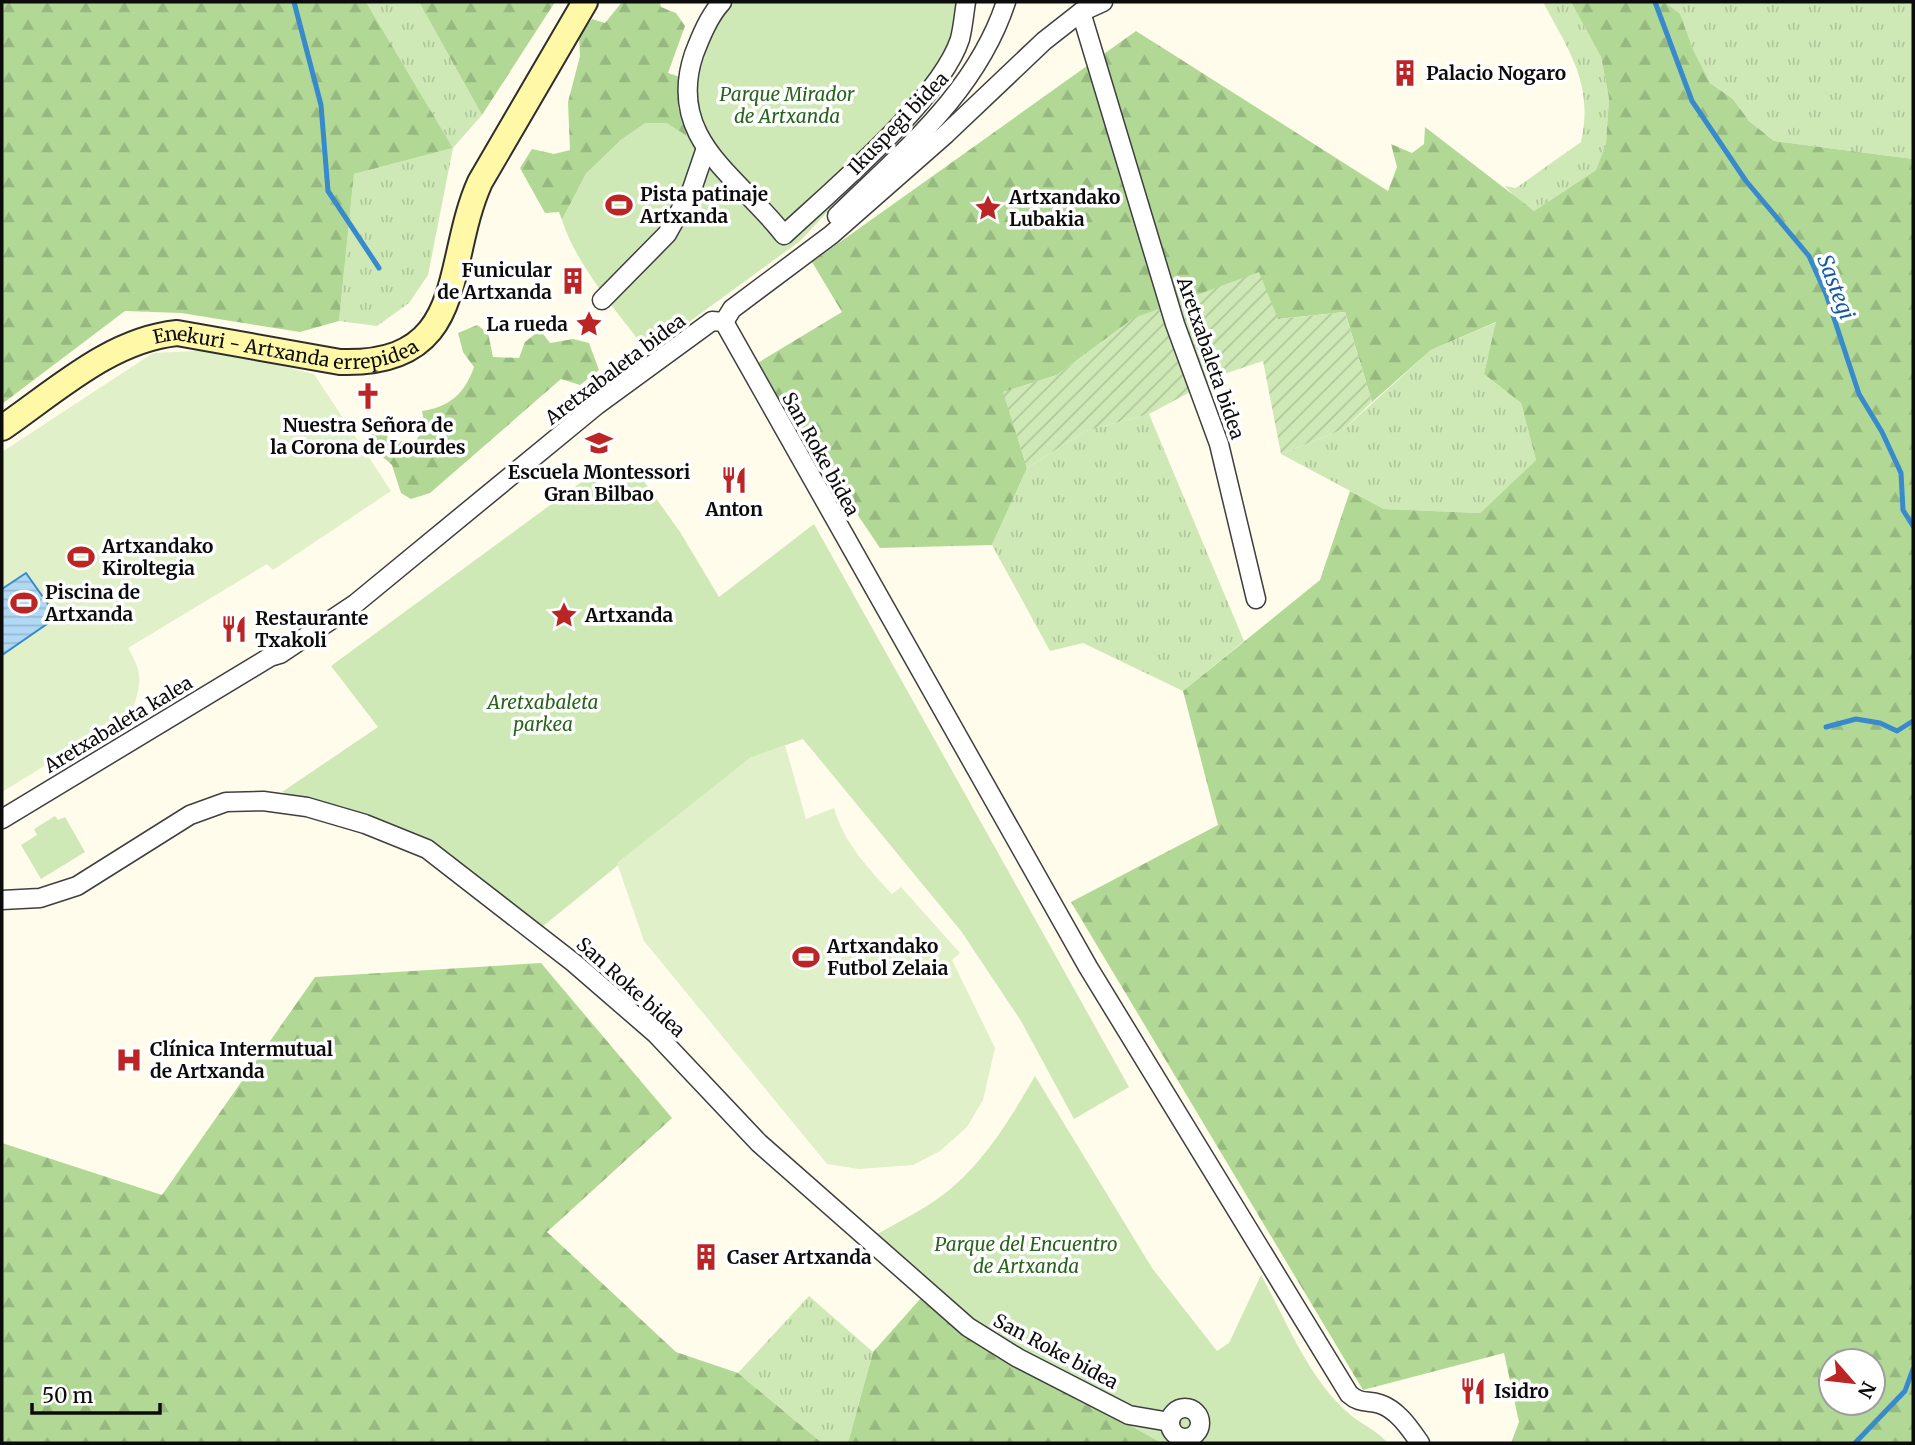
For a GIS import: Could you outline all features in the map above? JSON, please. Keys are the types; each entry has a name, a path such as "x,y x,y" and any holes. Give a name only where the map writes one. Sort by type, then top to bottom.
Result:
{"street":[{"path":"722,2 701,36 687,80 686,93 691,114 705,151 764,209 784,235 879,145 932,87 959,41 966,2"},
{"name":"Ikuspegi bidea","path":"801,259 808,243 937,118 960,92 975,70 1006,2"},
{"name":"Aretxabaleta bidea","path":"263,661 280,654 355,604 597,405 712,321 724,323 732,309 801,259 946,134 1044,41 1081,12 1103,2"},
{"name":"Enekuri - Artxanda errepidea","path":"2,428 124,345 153,336 177,333 340,362 363,363 396,355 429,331 450,297 468,212 480,182 585,5"},
{"name":"Aretxabaleta bidea","path":"1081,12 1175,324 1219,444 1256,599"},
{"path":"602,300 667,234 692,189 705,151"},
{"name":"San Roke bidea","path":"724,323 1088,967 1349,1394 1357,1401 1380,1404 1393,1412 1420,1443"},
{"name":"Aretxabaleta kalea","path":"2,819 263,661"},
{"name":"San Roke bidea","path":"2,900 40,898 77,886 190,815 226,802 263,801 307,807 365,824 427,849 575,962 656,1034 759,1143 968,1327 1018,1358 1129,1415 1170,1422"}],"green space":[{"path":"2,2 366,2 453,148 354,174 339,321 300,332 181,313 125,311 2,404"},
{"path":"366,2 419,2 482,115 453,148"},
{"path":"419,2 555,2 482,115"},
{"path":"622,2 660,2 661,7 676,13 685,26 668,73 680,77 678,107 688,139 622,139 586,174 562,220 559,212 545,213 520,168 532,149 554,154 570,150 568,102 580,56 579,37 592,19 605,23"},
{"name":"Parque Mirador de Artxanda","path":"712,2 972,2 966,46 937,96 800,241 648,352 588,271 568,237 562,220 586,174 622,139 645,123 667,123 687,136 680,98 683,66"},
{"path":"1543,2 1571,2 1601,57 1609,98 1606,145 1596,170 1534,211 1519,202 1505,186 1516,188 1581,142 1584,121 1582,85 1577,69"},
{"path":"1571,2 1664,2 1680,14 1693,50 1710,83 1733,99 1749,121 1774,141 1913,159 1913,1443 1511,1443 1519,1422 1504,1353 1363,1390 1071,902 1218,825 1183,691 1320,580 1350,491 1384,509 1480,513 1536,460 1521,403 1484,374 1496,322 1431,350 1372,402 1345,312 1278,319 1134,318 1057,375 1004,392 1027,468 992,545 880,548 756,364 842,312 812,262 1136,31 1388,191 1397,167 1391,144 1412,153 1424,144 1425,127 1534,211 1596,170 1606,144 1609,98 1601,57"},
{"path":"1664,2 1913,2 1913,159 1774,141 1749,121 1733,99 1710,83"},
{"path":"453,148 428,275 409,303 377,326 339,321 354,174"},
{"path":"1259,272 1278,319 1345,312 1372,402 1344,429 1281,454 1263,361 1224,374 1149,414 1085,431 1027,468 1003,392 1057,375 1134,318"},
{"path":"1497,322 1484,374 1521,403 1536,460 1480,513 1384,509 1281,454 1344,429 1431,350"},
{"path":"477,325 488,333 493,357 519,358 525,342 540,330 550,343 573,339 589,343 599,370 580,385 561,379 430,493 411,499 401,493 392,465 375,450 364,425 382,422 389,441 415,442 425,427 422,411 448,402 466,384 474,367 463,352 458,333"},
{"path":"218,350 314,374 391,491 273,570 267,564 128,648 139,672 132,712 2,792 2,655 56,617 26,573 2,589 2,452 153,353"},
{"path":"1149,414 1244,641 1183,691 1083,643 1050,651 992,545 1027,468 1085,431"},
{"name":"Aretxabaleta parkea","path":"638,473 680,532 719,597 814,524 1129,1087 1074,1119 1021,1021 961,931 803,739 750,758 542,927 425,841 282,792 378,727 331,666 591,475 606,495"},
{"name":"Artxandako Futbol Zelaia","path":"785,745 806,819 834,808 850,844 874,875 892,894 901,887 960,953 952,960 995,1048 983,1100 967,1127 940,1151 913,1165 859,1169 827,1164 644,941 617,863 750,758"},
{"path":"55,816 58,820 65,817 85,852 41,879 21,845 37,835 34,829"},
{"path":"541,963 672,1118 547,1232 676,1352 738,1373 822,1443 2,1443 2,1143 162,1195 315,977"},
{"name":"Parque del Encuentro de Artxanda","path":"1035,1076 1152,1268 1217,1351 1229,1343 1261,1275 1319,1380 1345,1410 1388,1443 1162,1443 1053,1382 975,1343 860,1244 930,1204 963,1178 1002,1129"},
{"path":"809,1296 873,1352 848,1443 822,1443 738,1373"},
{"path":"921,1298 975,1343 1053,1382 1162,1443 848,1443 873,1352"}],"water":[{"name":"Piscina de Artxanda","path":"26,573 57,617 2,655 2,589"}],"waterway":[{"path":"294,2 321,105 328,191 379,268"},
{"name":"Sastegi","path":"1655,2 1692,101 1746,181 1809,256 1826,294 1859,394 1882,432 1901,473 1903,510 1913,526"},
{"path":"1826,727 1856,719 1880,723 1897,731 1913,721"},
{"path":"1855,1443 1905,1391 1913,1369"}],"place":[{"name":"Palacio Nogaro","path":"1405,73"},
{"name":"Pista patinaje Artxanda","path":"619,205"},
{"name":"Artxandako Lubakia","path":"988,208"},
{"name":"Funicular de Artxanda","path":"573,281"},
{"name":"La rueda","path":"589,324"},
{"name":"Nuestra Señora de la Corona de Lourdes","path":"368,396"},
{"name":"Escuela Montessori Gran Bilbao","path":"599,443"},
{"name":"Anton","path":"734,480"},
{"name":"Artxandako Kiroltegia","path":"81,557"},
{"name":"Piscina de Artxanda","path":"24,603"},
{"name":"Artxanda","path":"564,615"},
{"name":"Restaurante Txakoli","path":"234,629"},
{"name":"Artxandako Futbol Zelaia","path":"806,957"},
{"name":"Clínica Intermutual de Artxanda","path":"129,1060"},
{"name":"Caser Artxanda","path":"706,1257"},
{"name":"Isidro","path":"1473,1391"}]}
